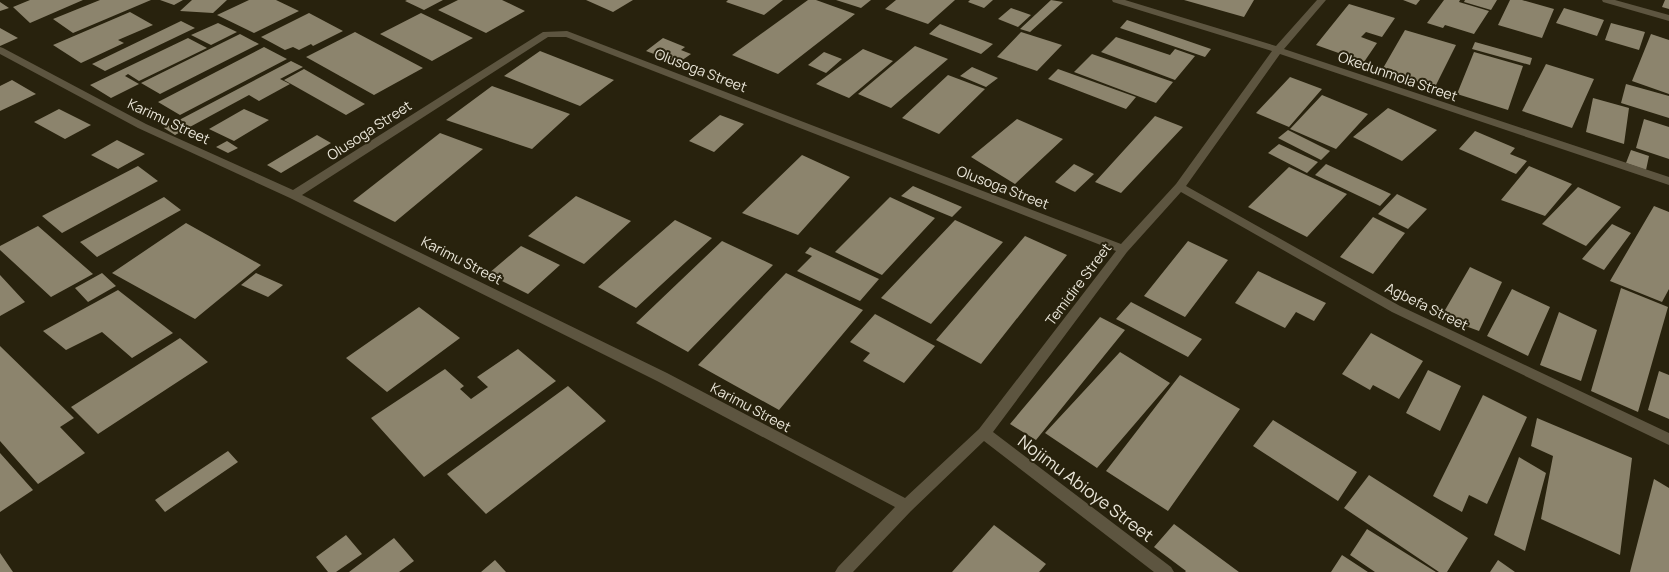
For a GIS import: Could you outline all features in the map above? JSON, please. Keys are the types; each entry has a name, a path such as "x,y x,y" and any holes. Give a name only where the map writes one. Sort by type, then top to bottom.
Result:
{"street":[{"name":"Okedunmola Street","path":"1116,0 1278,50 1669,181"},
{"name":"Temidire Street","path":"843,572 906,506 984,433 1123,248 1180,187 1278,50 1322,0"},
{"path":"1606,0 1669,18"},
{"name":"Olusoga Street","path":"294,195 546,34 567,34 1123,248"},
{"name":"Karimu Street","path":"0,50 142,126 294,195 404,248 655,374 906,506"},
{"name":"Agbefa Street","path":"1180,187 1396,309 1669,439"},
{"name":"Nojimu Abioye Street","path":"984,433 1166,572"}],"building":[{"path":"30,0 83,0 30,23 13,7"},
{"path":"100,0 151,0 73,33 53,19"},
{"path":"160,0 183,0 174,5"},
{"path":"192,0 227,0 213,13 180,11"},
{"path":"249,0 276,0 299,11 254,33 217,15"},
{"path":"443,0 424,10 405,1"},
{"path":"458,0 502,0 525,11 486,33 438,10"},
{"path":"586,0 633,0 613,12"},
{"path":"728,0 783,0 764,15 726,2"},
{"path":"808,0 816,0 855,14 778,74 732,55"},
{"path":"836,0 871,0 861,8"},
{"path":"896,0 955,0 928,24 885,9"},
{"path":"970,0 993,0 984,8 968,2"},
{"path":"1051,0 1063,2 1030,32 1020,29"},
{"path":"1184,0 1254,0 1244,17"},
{"path":"1403,0 1420,0 1416,5"},
{"path":"1444,0 1460,0 1459,2 1489,11 1474,34 1445,25 1443,28 1427,23"},
{"path":"1465,0 1497,0 1491,10 1464,2"},
{"path":"1510,0 1522,0 1554,9 1542,38 1498,25"},
{"path":"1665,0 1669,0 1669,9 1662,7"},
{"path":"0,2 9,8 0,11"},
{"path":"1349,4 1395,18 1382,37 1366,32 1361,37 1377,43 1364,62 1316,45"},
{"path":"1011,8 1031,15 1018,27 998,19"},
{"path":"1564,8 1604,20 1597,36 1556,23"},
{"path":"130,12 153,25 118,40 124,43 81,63 53,45"},
{"path":"309,13 343,31 313,46 311,44 299,50 293,47 285,50 261,37"},
{"path":"421,13 473,38 432,61 380,34"},
{"path":"1127,20 1211,49 1205,57 1120,28"},
{"path":"181,21 195,28 105,71 92,64"},
{"path":"218,23 237,32 211,45 191,35"},
{"path":"1611,23 1645,32 1639,50 1605,40"},
{"path":"940,24 993,44 981,54 929,34"},
{"path":"0,28 18,38 0,46"},
{"path":"1405,30 1456,45 1435,87 1382,70"},
{"path":"355,32 423,68 374,95 306,57"},
{"path":"1021,32 1062,45 1037,71 997,57"},
{"path":"240,34 259,44 160,94 141,83"},
{"path":"1651,34 1669,40 1669,94 1632,81"},
{"path":"1116,37 1170,55 1175,49 1195,56 1175,80 1101,52"},
{"path":"188,38 207,48 139,81 128,74 125,76 139,84 111,98 90,85"},
{"path":"663,38 685,47 681,50 691,54 678,63 646,51"},
{"path":"1475,42 1532,58 1530,65 1472,49"},
{"path":"915,46 948,59 891,108 858,94"},
{"path":"264,47 287,59 180,115 158,102"},
{"path":"863,49 893,61 849,98 816,84"},
{"path":"540,51 614,80 580,106 504,76"},
{"path":"824,52 842,59 826,73 808,65"},
{"path":"1474,52 1523,66 1508,110 1457,94"},
{"path":"1092,54 1173,82 1156,103 1074,72"},
{"path":"291,61 303,67 280,79 290,84 259,101 249,95 175,135 164,128"},
{"path":"1546,64 1594,79 1572,128 1522,111"},
{"path":"972,67 998,78 986,87 960,76"},
{"path":"304,69 365,104 346,115 284,80"},
{"path":"1058,69 1136,97 1126,109 1048,79"},
{"path":"948,75 985,89 939,134 902,118"},
{"path":"1290,77 1322,89 1289,127 1256,113"},
{"path":"12,80 36,94 0,111 0,86"},
{"path":"1626,84 1669,96 1669,118 1621,103"},
{"path":"492,86 570,114 532,149 446,120"},
{"path":"1322,95 1368,114 1336,149 1290,129"},
{"path":"1593,98 1629,108 1624,144 1586,132"},
{"path":"1388,108 1437,130 1402,161 1353,137"},
{"path":"59,109 91,125 65,139 34,122"},
{"path":"244,109 269,120 234,141 209,129"},
{"path":"720,115 744,124 714,152 689,141"},
{"path":"1155,116 1183,127 1121,193 1095,182"},
{"path":"1017,119 1063,139 1015,184 971,157"},
{"path":"1644,119 1669,127 1669,159 1636,148"},
{"path":"1288,130 1330,151 1321,160 1278,138"},
{"path":"1475,131 1515,148 1510,154 1527,161 1516,174 1459,149"},
{"path":"440,133 483,149 395,222 353,201"},
{"path":"317,135 331,143 281,173 267,165"},
{"path":"117,140 145,154 118,169 91,155"},
{"path":"227,141 238,148 228,153 216,147"},
{"path":"1279,144 1318,162 1307,173 1268,153"},
{"path":"1631,150 1649,156 1646,170 1626,163"},
{"path":"802,155 850,177 798,235 742,213"},
{"path":"1074,164 1094,174 1075,192 1055,182"},
{"path":"1326,164 1391,194 1380,206 1315,175"},
{"path":"138,166 158,181 62,233 42,216"},
{"path":"1529,166 1572,184 1545,216 1501,200"},
{"path":"1289,167 1347,194 1307,237 1248,207"},
{"path":"913,186 962,207 952,217 901,196"},
{"path":"1578,187 1621,207 1586,246 1542,224"},
{"path":"1397,194 1427,209 1408,229 1378,214"},
{"path":"576,196 631,221 584,264 528,236"},
{"path":"164,197 181,210 97,257 80,242"},
{"path":"890,197 935,218 882,275 835,252"},
{"path":"1654,206 1669,212 1669,289 1662,302 1610,281"},
{"path":"1373,217 1405,233 1373,274 1340,257"},
{"path":"675,220 712,238 636,308 598,287"},
{"path":"955,220 1003,242 931,324 881,298"},
{"path":"186,223 261,265 195,319 112,273"},
{"path":"1612,224 1631,233 1604,270 1582,259"},
{"path":"38,226 93,274 51,297 0,250 0,246"},
{"path":"1025,236 1067,255 981,364 936,340"},
{"path":"722,241 773,265 688,352 636,323"},
{"path":"1188,241 1228,260 1185,317 1144,296"},
{"path":"521,246 560,265 528,294 488,274"},
{"path":"810,247 879,279 860,301 797,271 812,256 805,253"},
{"path":"1470,267 1502,282 1479,331 1441,317"},
{"path":"1258,271 1326,303 1314,321 1296,312 1285,328 1235,303"},
{"path":"102,273 116,286 88,302 75,288"},
{"path":"256,273 283,285 268,297 241,285"},
{"path":"786,273 863,310 779,410 698,365"},
{"path":"0,275 25,302 0,316"},
{"path":"1621,288 1668,307 1638,412 1591,391"},
{"path":"1512,289 1550,307 1528,356 1487,336"},
{"path":"118,290 173,333 132,358 102,332 66,350 43,331"},
{"path":"1131,302 1202,339 1188,357 1116,319"},
{"path":"419,307 460,338 387,392 346,358"},
{"path":"1559,312 1597,330 1581,381 1540,365"},
{"path":"875,314 935,346 904,383 863,361 870,353 850,342"},
{"path":"1100,317 1125,330 1036,440 1010,424"},
{"path":"1371,333 1423,361 1399,399 1373,385 1370,390 1342,374"},
{"path":"180,338 208,362 98,434 71,407"},
{"path":"0,346 74,418 60,427 85,453 38,484 0,441"},
{"path":"518,349 556,381 424,477 371,418 445,369 464,386 460,389 471,399 488,387 477,377"},
{"path":"1120,352 1170,383 1097,468 1045,433"},
{"path":"1428,370 1461,386 1440,431 1406,413"},
{"path":"1659,371 1669,375 1669,419 1648,410"},
{"path":"1180,375 1240,409 1168,511 1106,471"},
{"path":"568,386 606,421 486,514 447,474"},
{"path":"1483,395 1527,417 1487,504 1469,495 1462,512 1433,496"},
{"path":"1537,418 1632,458 1620,555 1541,519 1553,456 1531,446"},
{"path":"1273,420 1357,472 1338,501 1253,446"},
{"path":"228,451 238,462 165,512 155,500"},
{"path":"0,453 33,490 0,512"},
{"path":"1519,457 1546,473 1525,551 1494,535"},
{"path":"1369,475 1468,538 1447,572 1439,572 1344,508"},
{"path":"1654,479 1669,488 1669,572 1630,572"},
{"path":"1174,524 1239,572 1185,572 1186,571 1154,547"},
{"path":"994,525 1046,564 1039,572 952,572"},
{"path":"1367,529 1436,572 1375,572 1350,555"},
{"path":"346,535 362,554 336,572 328,572 316,557"},
{"path":"394,538 414,561 399,572 349,572"},
{"path":"0,553 13,572 0,572"},
{"path":"1342,555 1368,572 1331,572"},
{"path":"495,560 506,572 481,572"},
{"path":"1498,560 1515,572 1490,572"}]}
